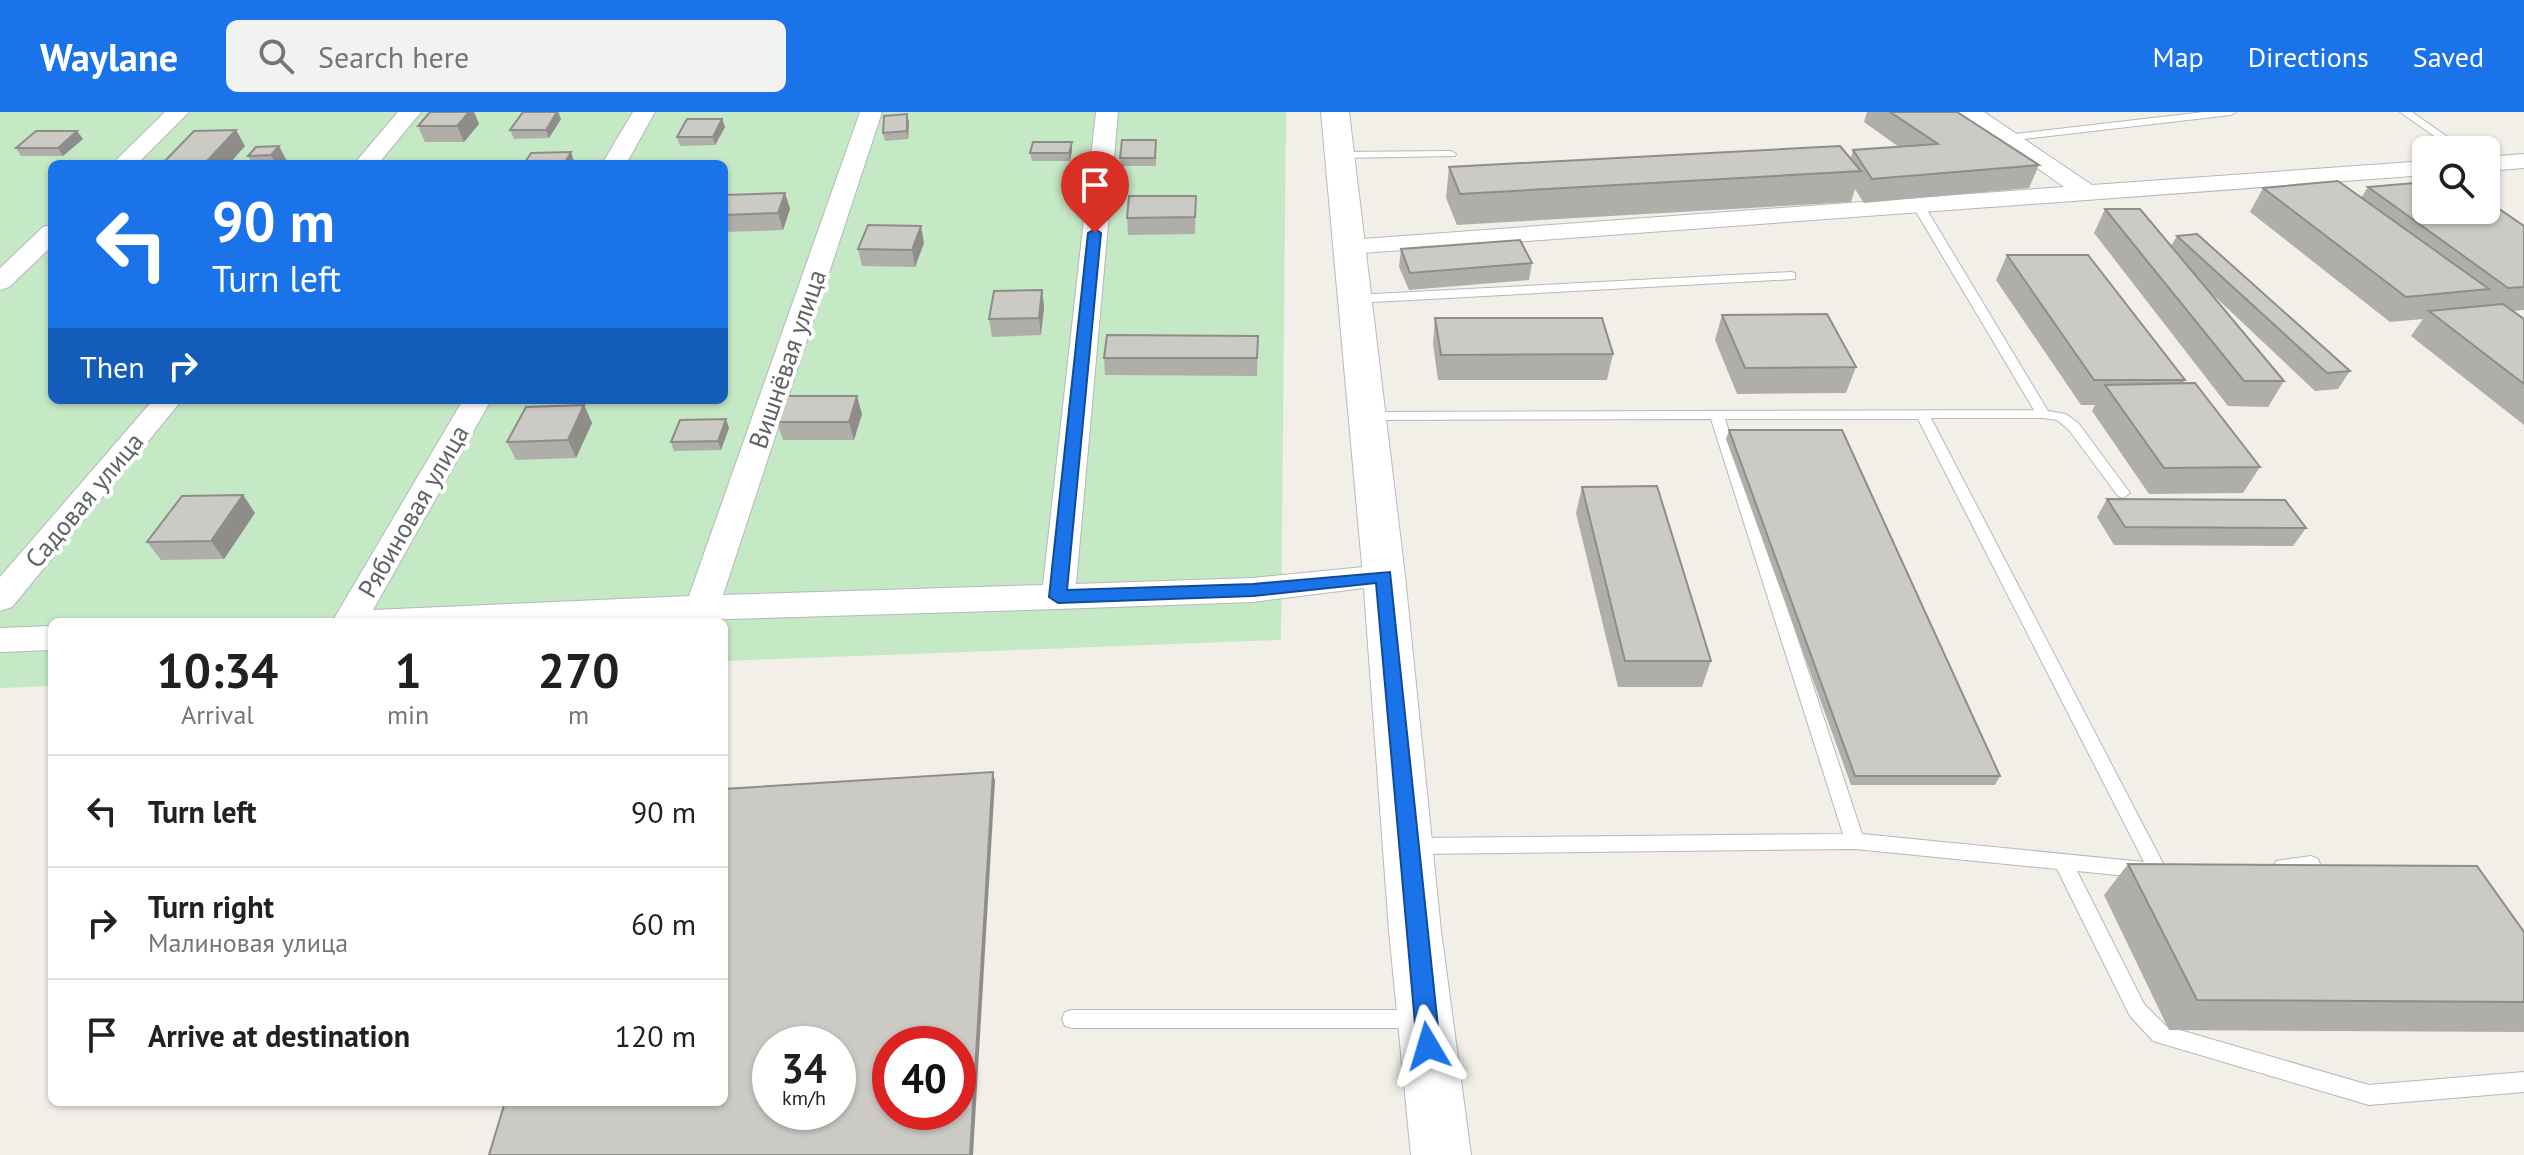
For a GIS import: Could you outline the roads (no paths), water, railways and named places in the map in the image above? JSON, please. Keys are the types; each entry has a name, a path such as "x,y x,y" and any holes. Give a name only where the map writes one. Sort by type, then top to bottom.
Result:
{"street":[{"path":"128,160 178,112"},
{"path":"369,160 410,112"},
{"path":"616,160 644,112"},
{"name":"Вишнёвая улица","path":"702,607 871,112"},
{"path":"1058,597 1107,112"},
{"path":"1335,112 1441,1155"},
{"path":"1969,112 2086,192"},
{"path":"2500,163 2524,161"},
{"path":"1349,247 2412,169"},
{"path":"0,282 48,236"},
{"name":"Садовая улица","path":"0,599 165,404"},
{"name":"Рябиновая улица","path":"351,618 475,404"},
{"path":"454,618 1253,590 1384,576"},
{"path":"0,640 48,638"}],"lane":[{"path":"2007,138 2231,112"},
{"path":"2405,112 2440,136"},
{"path":"1339,155 1451,154"},
{"path":"1918,205 2043,414"},
{"path":"1355,299 1791,276"},
{"path":"1408,846 1855,841 2165,871 1922,414"},
{"path":"1368,416 2043,414 2061,417 2074,427 2123,493"},
{"path":"1717,417 1855,841"},
{"path":"2063,862 2137,1010 2160,1034 2343,1090 2369,1095 2524,1082"},
{"path":"2265,866 2311,864"},
{"path":"1072,1019 1425,1019"}]}
